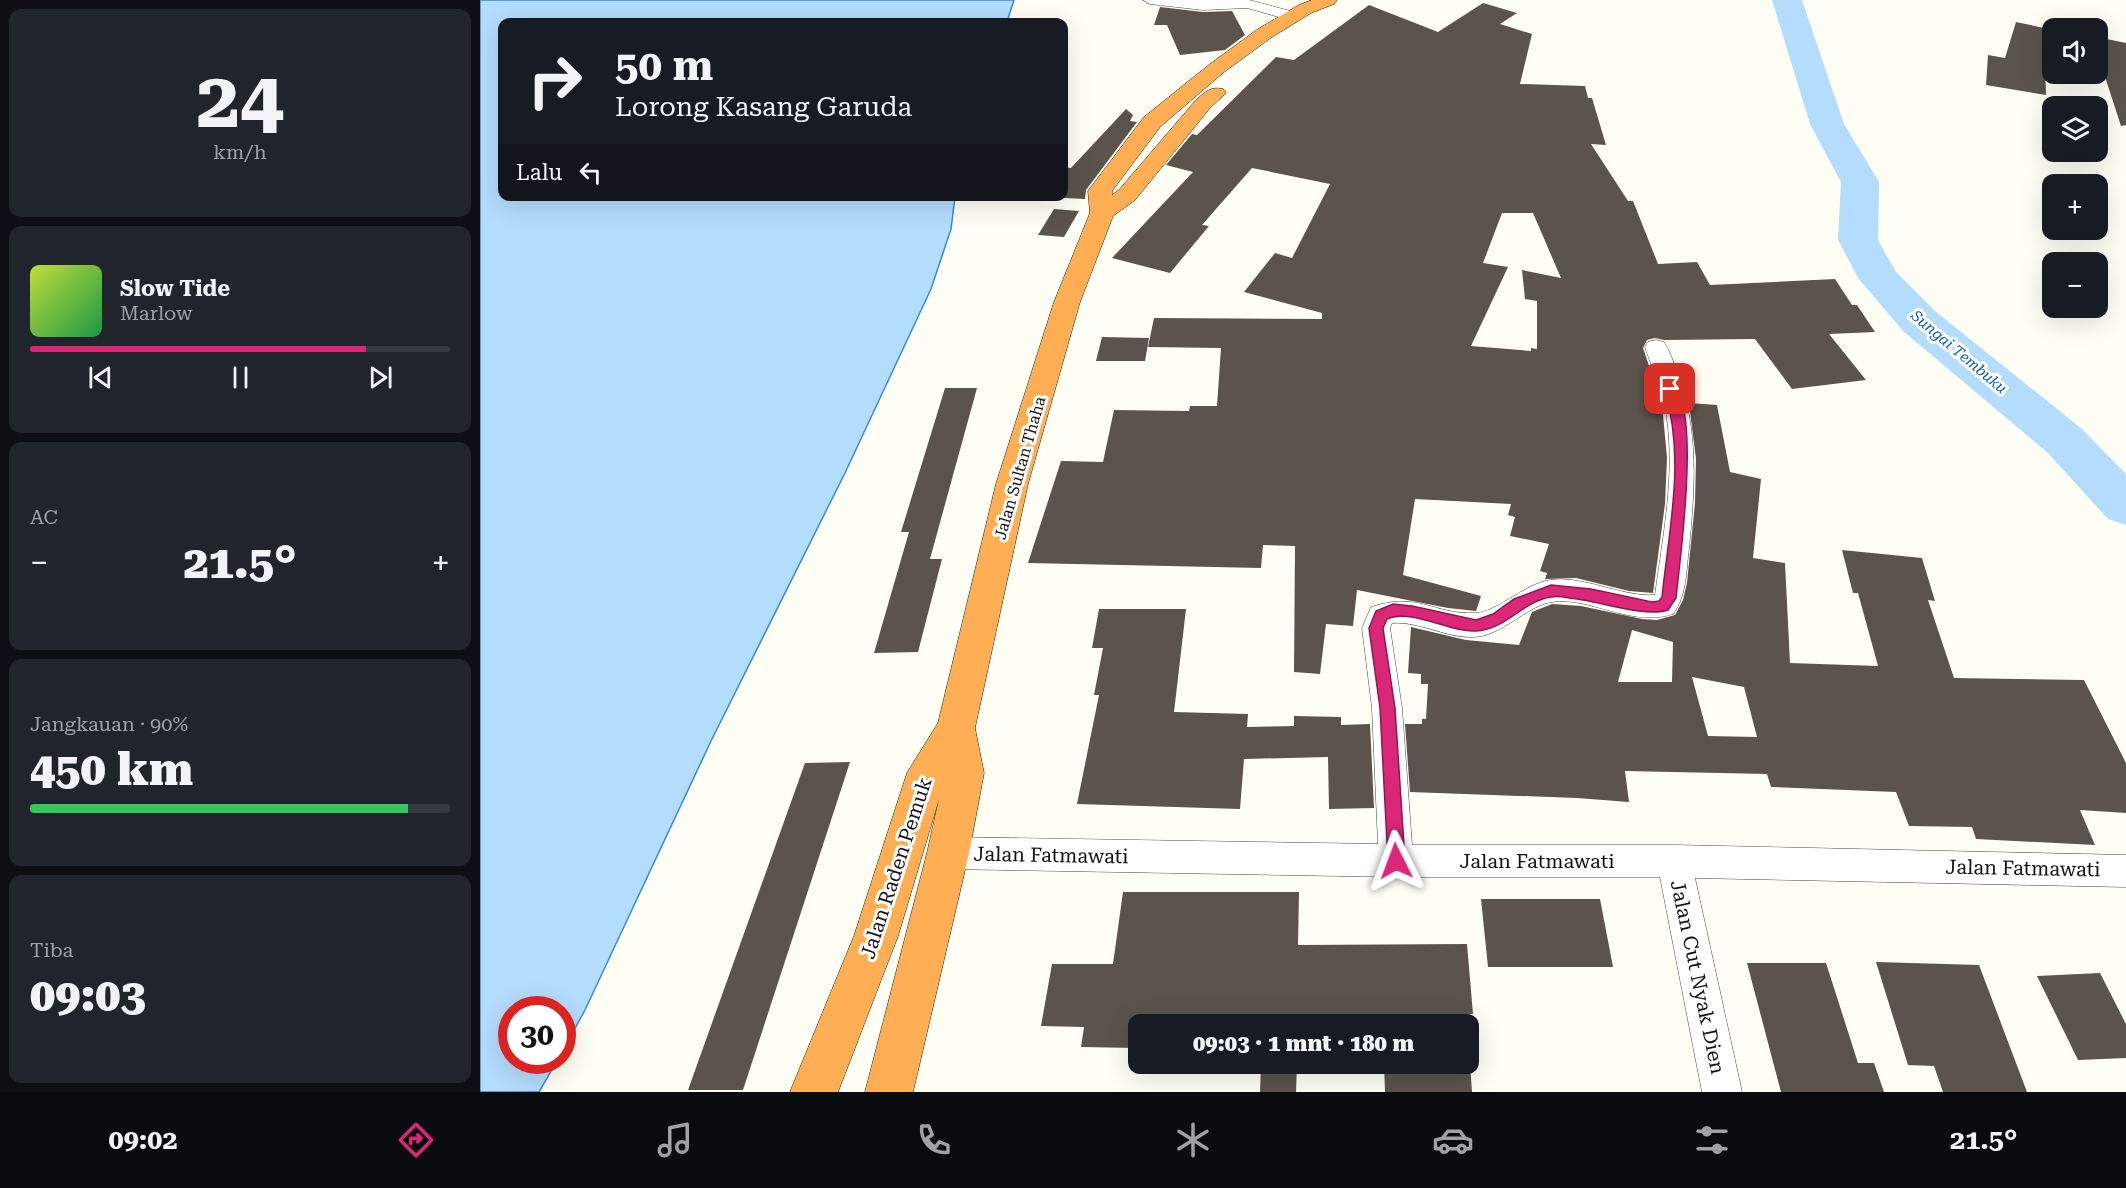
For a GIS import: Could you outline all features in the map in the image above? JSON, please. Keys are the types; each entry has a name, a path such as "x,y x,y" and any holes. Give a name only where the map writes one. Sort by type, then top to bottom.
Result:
{"highway":[{"name":"Jalan Sultan Thaha","path":"956,728 1012,484 1067,302 1102,213 1100,191 1152,122 1217,68 1293,16 1338,2"},
{"name":"Jalan Sultan Thaha","path":"1102,213 1127,195 1203,104 1299,26 1338,2"},
{"path":"1217,68 1241,72"},
{"path":"889,1092 948,853 964,773 956,728"},
{"name":"Jalan Raden Pemuk","path":"814,1092 876,936 927,773 956,728"}],"street":[{"path":"1150,0 1203,6 1247,4 1293,16"},
{"path":"1396,861 1388,708 1376,628 1381,615 1393,610 1412,612 1476,626 1498,618 1519,603 1551,591 1591,594 1652,608 1663,606 1669,598 1677,536 1682,443 1677,411 1656,347"},
{"name":"Jalan Fatmawati","path":"948,853 1396,861 1674,861 2126,871"},
{"name":"Jalan Cut Nyak Dien","path":"1674,861 1722,1092"}],"water":[{"path":"480,0 1014,0 1008,18 498,18 498,201 954,201 951,229 931,289 845,473 711,741 576,1026 576,996 498,996 498,1074 549,1074 539,1092 480,1092"}],"building":[{"path":"1483,3 1517,13 1500,24 1532,34 1520,84 1585,86 1588,98 1592,98 1606,145 1591,144 1628,201 1633,201 1658,264 1697,262 1710,285 1835,279 1852,305 1857,305 1875,332 1829,334 1866,380 1792,389 1755,339 1664,340 1655,338 1647,340 1643,348 1662,404 1667,458 1665,504 1653,593 1629,591 1576,578 1545,579 1547,573 1540,571 1549,544 1510,536 1515,517 1508,515 1511,504 1415,499 1403,575 1481,596 1476,611 1448,608 1357,590 1353,626 1326,624 1320,674 1294,672 1295,546 1263,545 1261,568 1028,563 1061,461 1103,462 1114,410 1189,411 1190,406 1217,406 1221,348 1148,347 1154,318 1322,319 1322,313 1244,292 1275,253 1292,258 1330,184 1252,168 1202,225 1209,226 1170,273 1112,258 1193,172 1166,165 1192,134 1197,135 1276,57 1294,60 1369,5 1438,32","holes":["1502,213 1533,213 1561,278 1522,270 1525,299 1537,301 1537,349 1531,348 1531,351 1471,346 1508,267 1483,263"]},
{"path":"1160,7 1203,12 1232,11 1245,35 1225,50 1180,55 1167,25 1154,25"},
{"path":"2016,22 2042,28 2042,84 2046,84 2046,95 1986,85 1988,55 2005,58"},
{"path":"2108,39 2126,43 2126,125 2121,126 2107,84"},
{"path":"1126,109 1133,115 1130,121 1137,122 1086,190 1085,199 1068,198 1068,168 1071,168"},
{"path":"1054,209 1079,211 1064,237 1038,235"},
{"path":"1102,337 1149,338 1145,361 1096,361"},
{"path":"945,388 977,388 930,559 942,559 918,652 874,653 909,532 901,532"},
{"path":"1689,403 1717,405 1730,472 1761,479 1753,558 1785,563 1790,663 1878,666 1858,593 1853,593 1842,550 1922,558 1935,601 1928,600 1954,678 2084,680 2126,763 2126,813 2080,810 2095,845 1976,839 1972,827 1909,826 1896,792 1771,787 1767,774 1625,771 1629,802 1410,792 1405,724 1422,724 1422,719 1426,719 1428,684 1421,684 1421,674 1408,673 1411,627 1466,640 1519,645 1532,612 1552,604 1581,606 1642,619 1657,620 1675,615 1683,600 1687,583 1695,503 1696,459","holes":["1632,630 1673,642 1672,682 1618,682","1692,677 1744,687 1757,737 1708,736"]},
{"path":"1099,609 1186,609 1174,712 1248,714 1247,727 1294,726 1294,716 1341,717 1341,725 1370,724 1374,808 1329,809 1328,757 1244,759 1240,809 1077,804 1099,695 1094,695 1103,648 1092,648"},
{"path":"850,762 743,1090 688,1090 805,763"},
{"path":"1123,892 1299,892 1298,945 1467,944 1473,1014 1128,1014 1128,1048 1081,1047 1084,1027 1041,1026 1052,964 1113,964"},
{"path":"1481,899 1600,899 1613,967 1488,967"},
{"path":"1876,962 1979,965 2027,1092 1943,1092 1934,1066 1908,1065"},
{"path":"1747,963 1826,963 1858,1063 1874,1063 1884,1092 1781,1092"},
{"path":"2100,973 2126,1024 2126,1058 2078,1060 2037,976"},
{"path":"1261,1074 1297,1074 1296,1092 1260,1092"},
{"path":"1384,1074 1471,1074 1472,1092 1385,1092"}],"waterway":[{"name":"Sungai Tembuku","path":"1787,0 1827,124 1860,182 1858,240 1879,278 1919,321 2065,441 2126,506"}],"route":[{"path":"1396,861 1388,708 1376,628 1381,615 1393,610 1412,612 1476,626 1498,618 1519,603 1551,591 1591,594 1652,608 1663,606 1669,598 1681,483 1682,443 1677,411 1670,389"}]}
